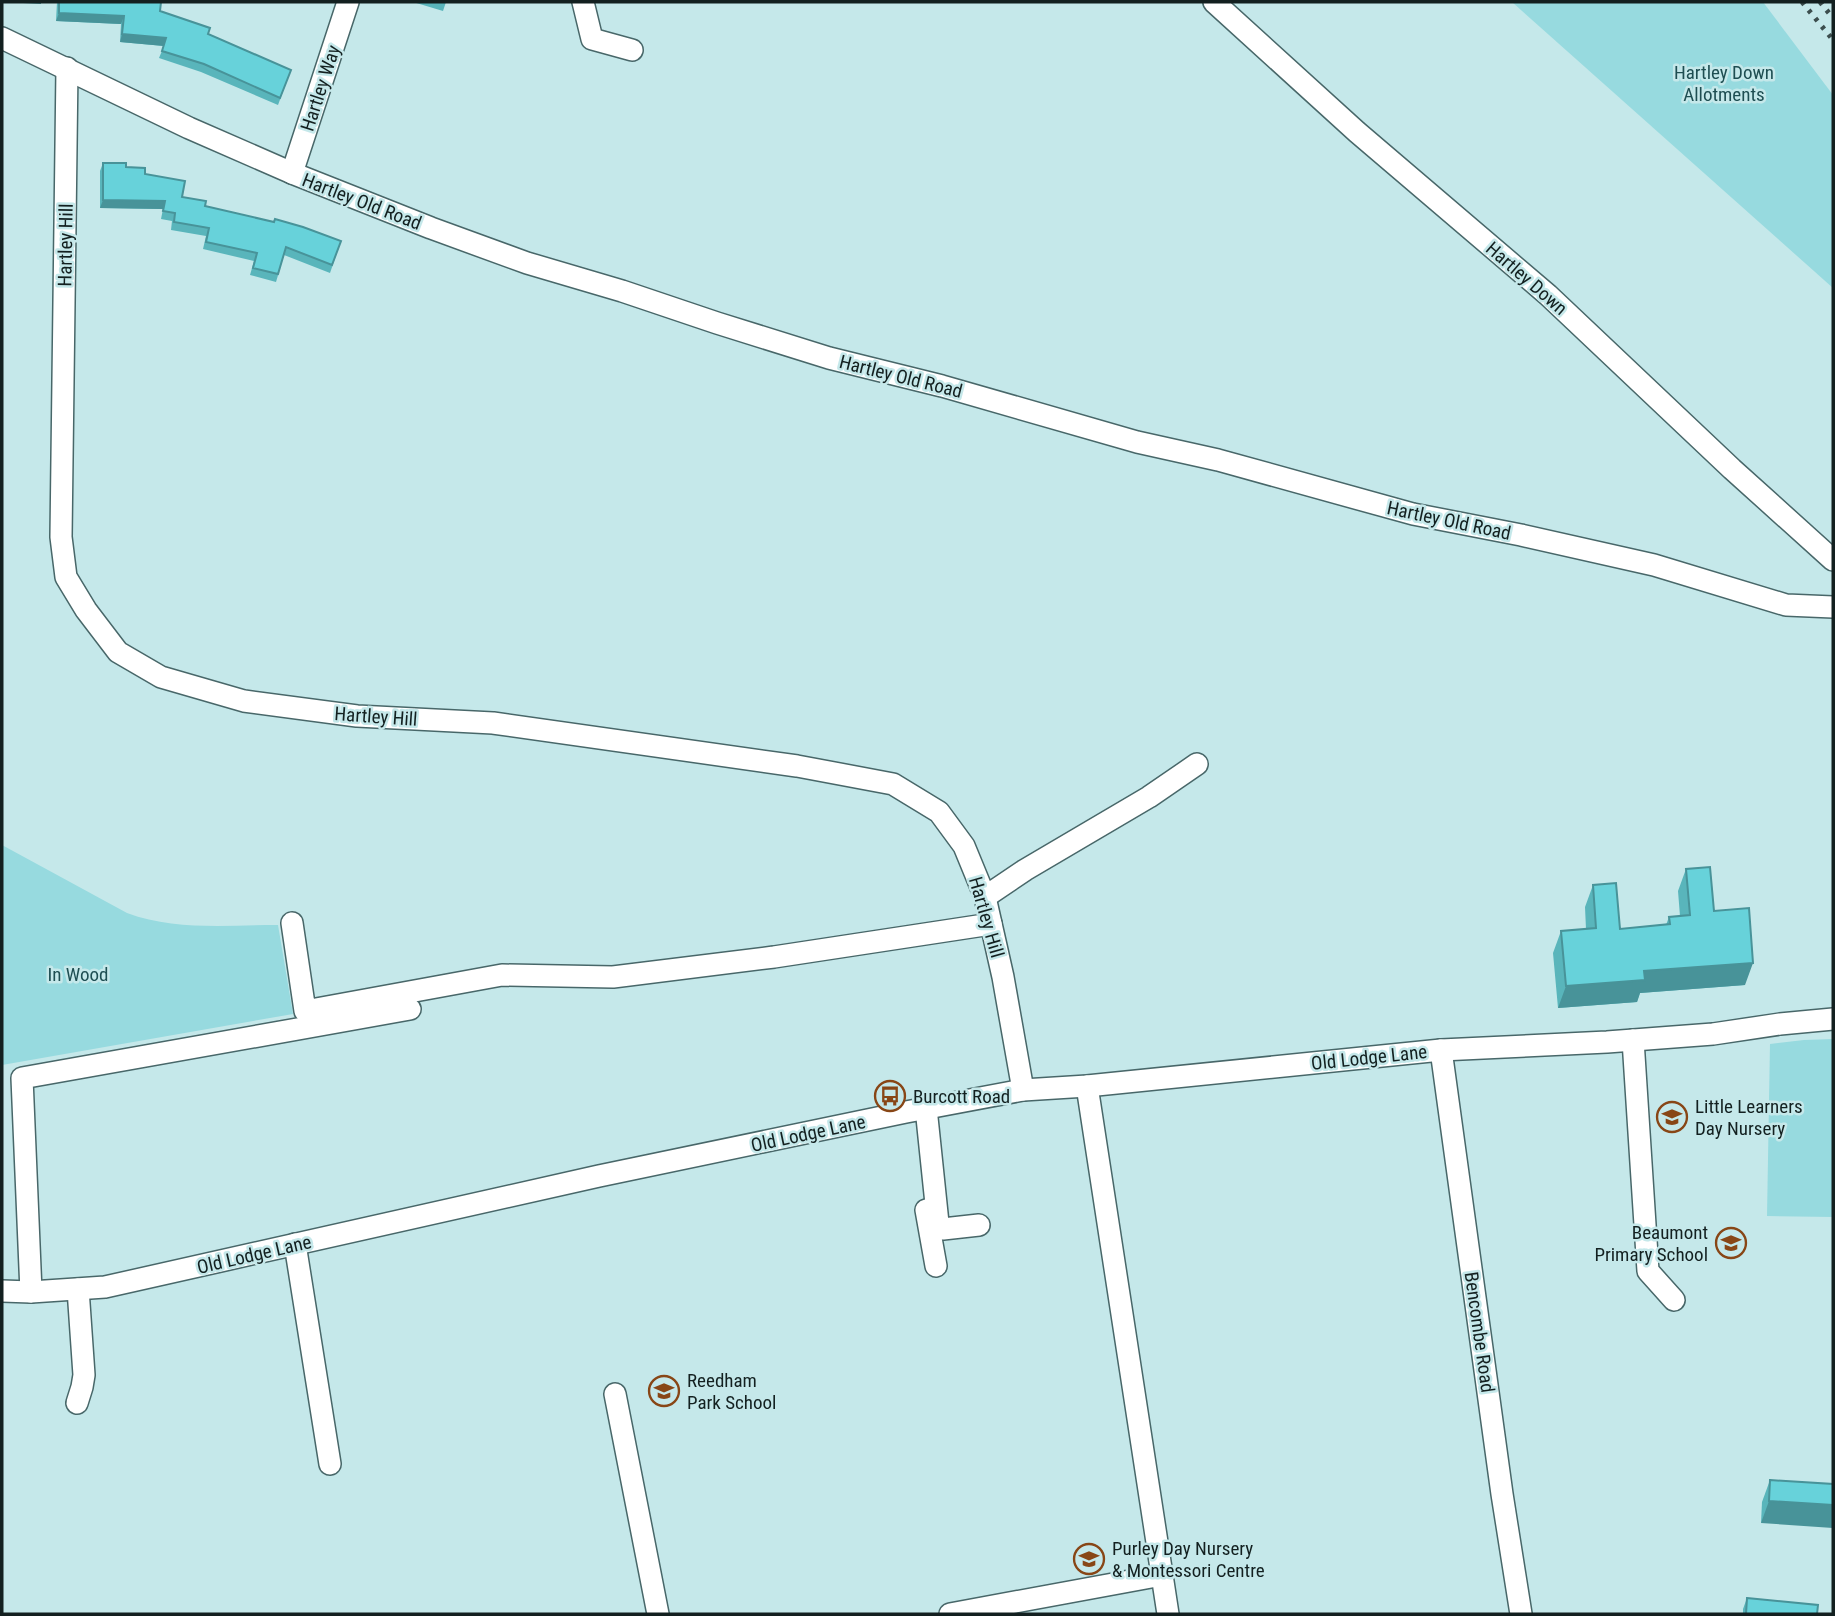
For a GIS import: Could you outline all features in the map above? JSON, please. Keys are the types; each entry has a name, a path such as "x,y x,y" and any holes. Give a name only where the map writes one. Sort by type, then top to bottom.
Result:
{"street":[{"name":"Hartley Way","path":"292,173 348,2"},
{"path":"583,2 592,39 632,50"},
{"name":"Hartley Down","path":"1214,2 1357,132 1548,295 1732,469 1833,560"},
{"name":"Hartley Old Road","path":"2,38 189,128 292,173 431,228 527,263 829,358 942,386 1137,442 1218,460 1413,514 1654,565 1786,605 1833,607"},
{"name":"Hartley Hill","path":"67,68 61,537 66,577 86,610 118,652 161,677 244,701 356,716 493,723 797,766 893,783 939,812 964,846 985,897 1003,976 1023,1090"},
{"path":"985,897 1025,870 1149,797 1197,764"},
{"path":"292,923 306,1012 502,975 613,977 774,957 991,924"},
{"path":"31,1292 22,1078 410,1009"},
{"name":"Old Lodge Lane","path":"2,1291 31,1292 105,1287 599,1176 1023,1090 1087,1086 1441,1049 1730,1033 1780,1024 1833,1019"},
{"path":"1633,1040 1648,1271 1674,1300"},
{"name":"Bencombe Road","path":"1441,1049 1500,1481 1521,1614"},
{"path":"1087,1086 1168,1614"},
{"path":"918,1110 938,1223 943,1228 979,1225"},
{"path":"918,1110 936,1266"},
{"path":"295,1244 330,1464"},
{"path":"77,1403 84,1375 78,1289"},
{"path":"615,1394 658,1614"},
{"path":"950,1614 1162,1575"}],"green space":[{"name":"Hartley Down Allotments","path":"1512,2 1763,2 1833,95 1833,288"},
{"name":"In Wood","path":"2,845 127,913 145,919 202,926 278,925 293,1014 2,1065"},
{"path":"1833,1039 1833,1217 1767,1216 1770,1044"}],"building":[{"path":"59,2 161,2 160,11 210,28 208,34 291,70 280,98 204,64 162,51 166,38 122,34 124,16 59,13"},
{"path":"103,163 126,163 126,167 145,168 145,174 185,181 182,197 206,201 205,206 274,222 275,219 341,241 332,265 286,247 278,274 253,268 257,253 206,242 209,228 174,222 175,213 163,211 165,201 103,200"},
{"path":"1710,867 1714,911 1749,908 1753,963 1644,971 1645,980 1566,986 1561,931 1596,928 1593,885 1616,883 1620,929 1670,924 1669,917 1690,915 1686,869"},
{"path":"1770,1480 1833,1484 1833,1505 1769,1501"},
{"path":"1747,1598 1818,1605 1817,1614 1746,1614"}],"railway":[{"path":"1802,2 1833,40"},
{"path":"1820,2 1833,18"}],"place":[{"name":"Burcott Road","path":"890,1096"},
{"name":"Little Learners Day Nursery","path":"1672,1117"},
{"name":"Beaumont Primary School","path":"1731,1243"},
{"name":"Reedham Park School","path":"664,1391"},
{"name":"Purley Day Nursery & Montessori Centre","path":"1089,1559"}]}
